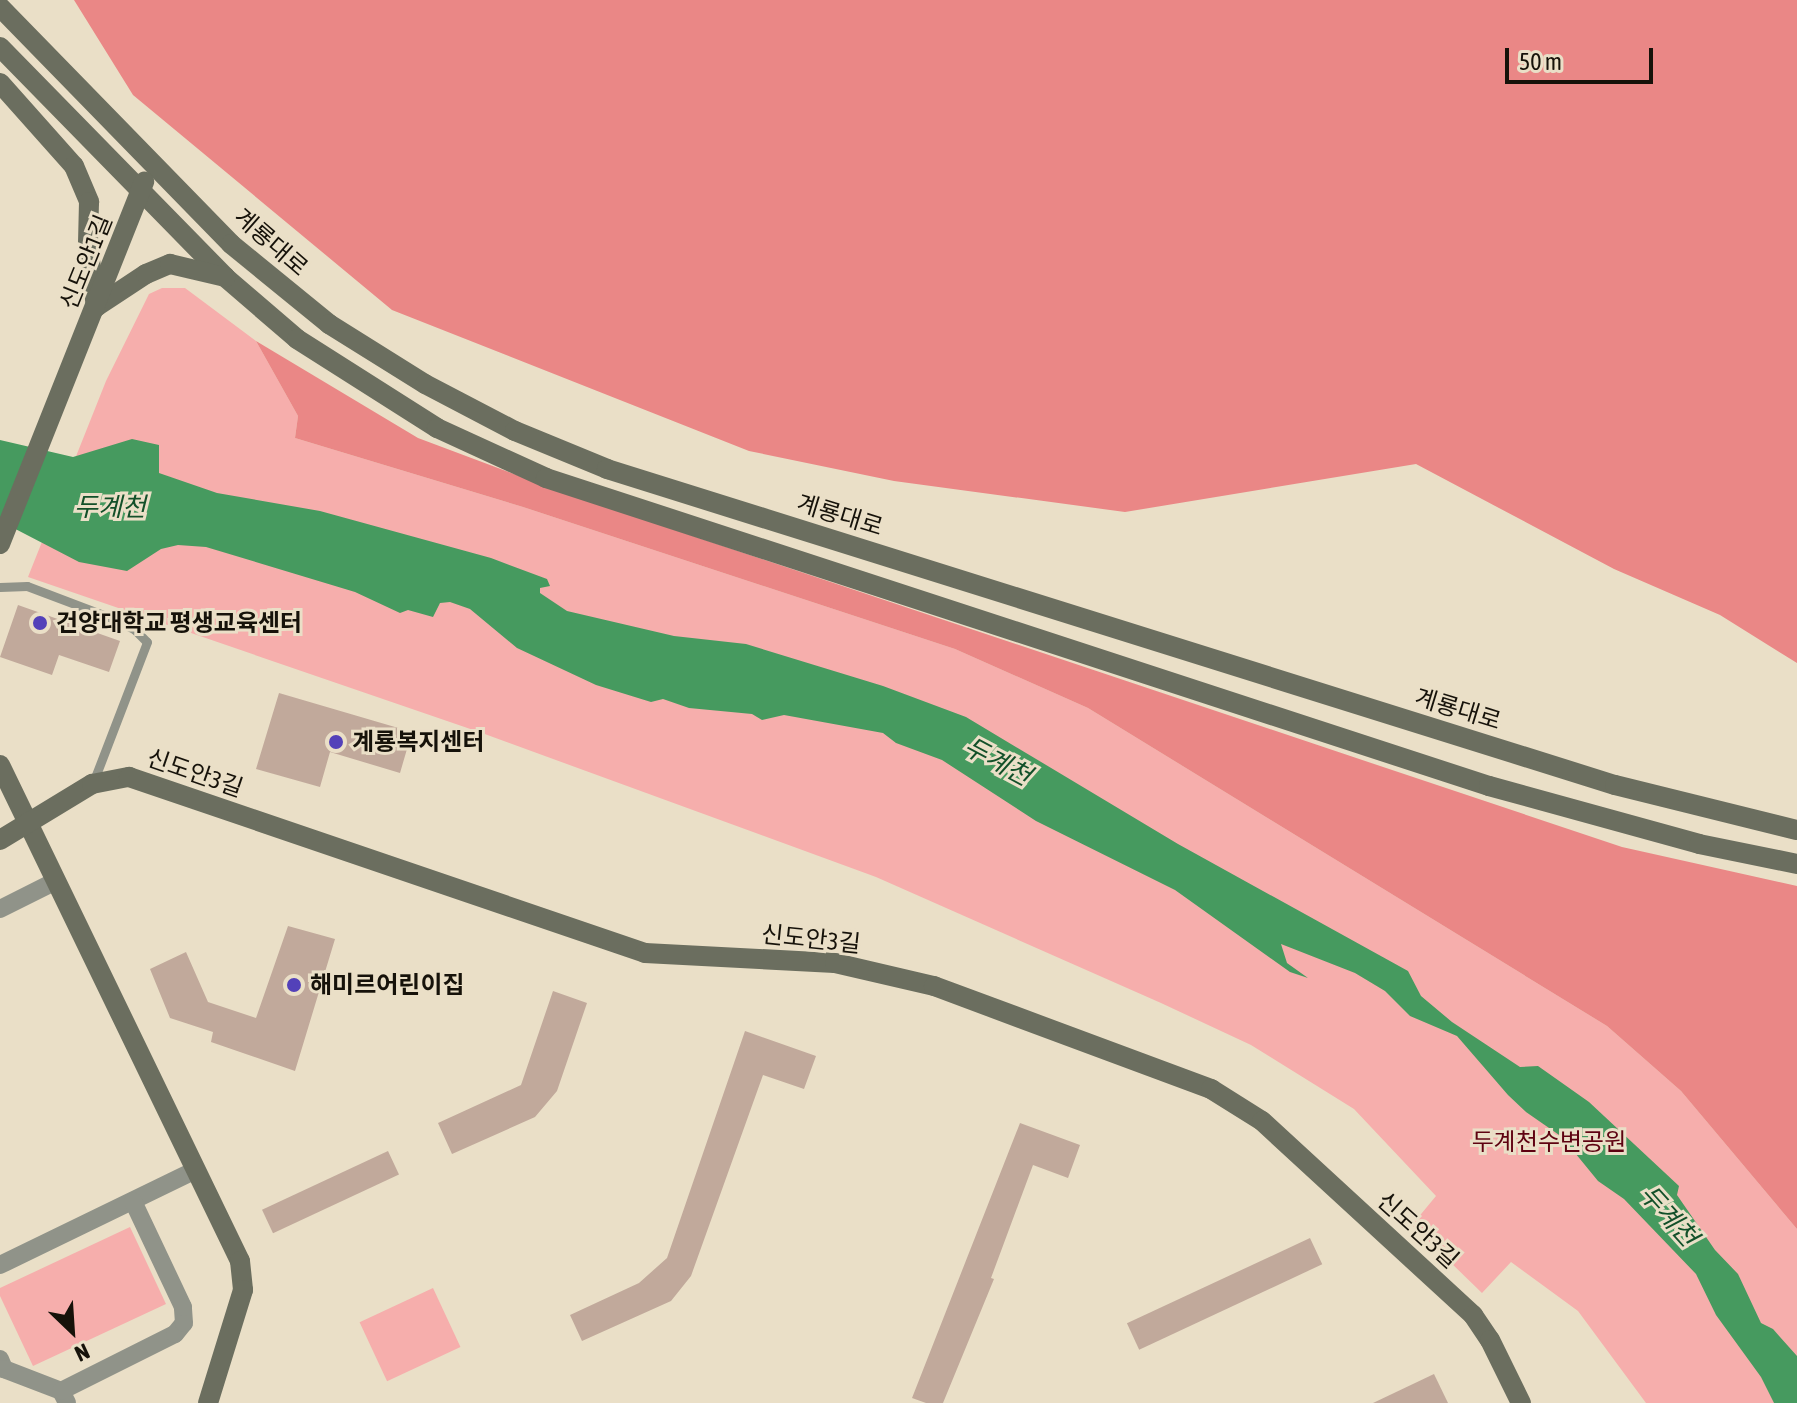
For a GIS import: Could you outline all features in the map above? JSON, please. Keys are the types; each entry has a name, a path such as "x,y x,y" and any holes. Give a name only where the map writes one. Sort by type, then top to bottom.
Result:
{"street":[{"name":"계룡대로","path":"0,7 148,163 231,244 329,324 425,384 515,431 607,469 1600,781 1797,830"},
{"path":"0,47 225,277 297,339 424,420 546,478 1489,786 1699,844 1797,864"},
{"path":"0,83 74,166 89,202 88,244 96,307 146,274 170,264 225,277"},
{"name":"신도안1길","path":"0,544 142,191 148,163"},
{"path":"0,765 240,1261 243,1290 208,1403"},
{"name":"신도안3길","path":"28,825 92,784 129,777 645,953 835,963 934,986 1211,1089 1262,1121 1473,1315 1490,1340 1521,1403"},
{"path":"0,840 28,825"},
{"path":"0,909 54,882"},
{"path":"0,1265 194,1171"},
{"path":"1,1366 64,1397 175,1334 184,1323 183,1307 133,1201"}],"lane":[{"path":"0,587 27,586 81,606 134,629 147,642 92,784"}],"green space":[{"name":"두계천수변공원","path":"162,288 185,288 256,341 298,416 295,438 523,507 955,649 1088,708 1607,1026 1681,1091 1797,1229 1797,1403 1646,1403 1578,1311 1511,1262 1482,1293 1412,1225 1436,1196 1354,1109 1251,1045 876,877 482,733 28,577 106,381 149,294"},
{"path":"130,1227 166,1304 33,1366 0,1296 0,1288"},
{"path":"433,1288 460,1347 387,1381 360,1322"}],"shaded area":[{"path":"74,0 1797,0 1797,663 1720,615 1614,569 1416,464 1125,512 894,481 749,451 392,310 133,95"},
{"path":"256,341 418,438 562,492 1622,847 1797,886 1797,1229 1681,1091 1607,1026 1088,708 955,649 523,507 295,438 298,416"}],"water":[{"name":"두계천","path":"132,439 159,445 159,473 217,493 320,511 491,558 547,579 550,586 540,588 540,593 567,611 674,636 746,644 883,686 966,717 1178,844 1408,971 1421,996 1452,1022 1520,1067 1538,1066 1589,1102 1679,1186 1677,1195 1715,1250 1738,1274 1761,1323 1773,1329 1797,1356 1797,1403 1774,1403 1761,1377 1716,1315 1696,1274 1624,1199 1598,1181 1562,1137 1508,1095 1457,1036 1410,1016 1385,991 1355,973 1281,944 1287,963 1308,978 1290,972 1175,890 1036,821 942,760 896,743 883,733 784,715 762,720 752,714 689,708 663,699 651,702 596,685 517,648 470,609 450,602 440,603 433,617 408,610 400,613 355,592 206,547 178,545 161,549 127,571 79,562 0,521 0,440 73,457"}],"building":[{"name":"건양대학교 평생교육센터","path":"18,605 120,641 109,672 59,655 52,675 0,657"},
{"name":"계룡복지센터","path":"279,693 412,732 400,773 330,752 320,787 256,769"},
{"name":"해미르어린이집","path":"288,926 335,939 295,1071 211,1042 213,1032 170,1018 150,969 186,952 208,1002 256,1018"},
{"path":"553,991 587,1003 557,1091 535,1117 452,1154 438,1123 521,1085"},
{"path":"745,1031 816,1056 804,1089 763,1075 691,1276 671,1301 582,1341 570,1315 639,1283 667,1258"},
{"path":"1020,1123 1080,1145 1068,1178 1033,1165 991,1278 994,1279 943,1403 926,1403 912,1398"},
{"path":"388,1151 399,1175 273,1233 262,1210"},
{"path":"1310,1238 1322,1264 1139,1350 1127,1323"},
{"path":"1434,1374 1448,1403 1373,1403"}],"place":[{"name":"건양대학교 평생교육센터","path":"40,623"},
{"name":"계룡복지센터","path":"336,742"},
{"name":"해미르어린이집","path":"294,985"}]}
